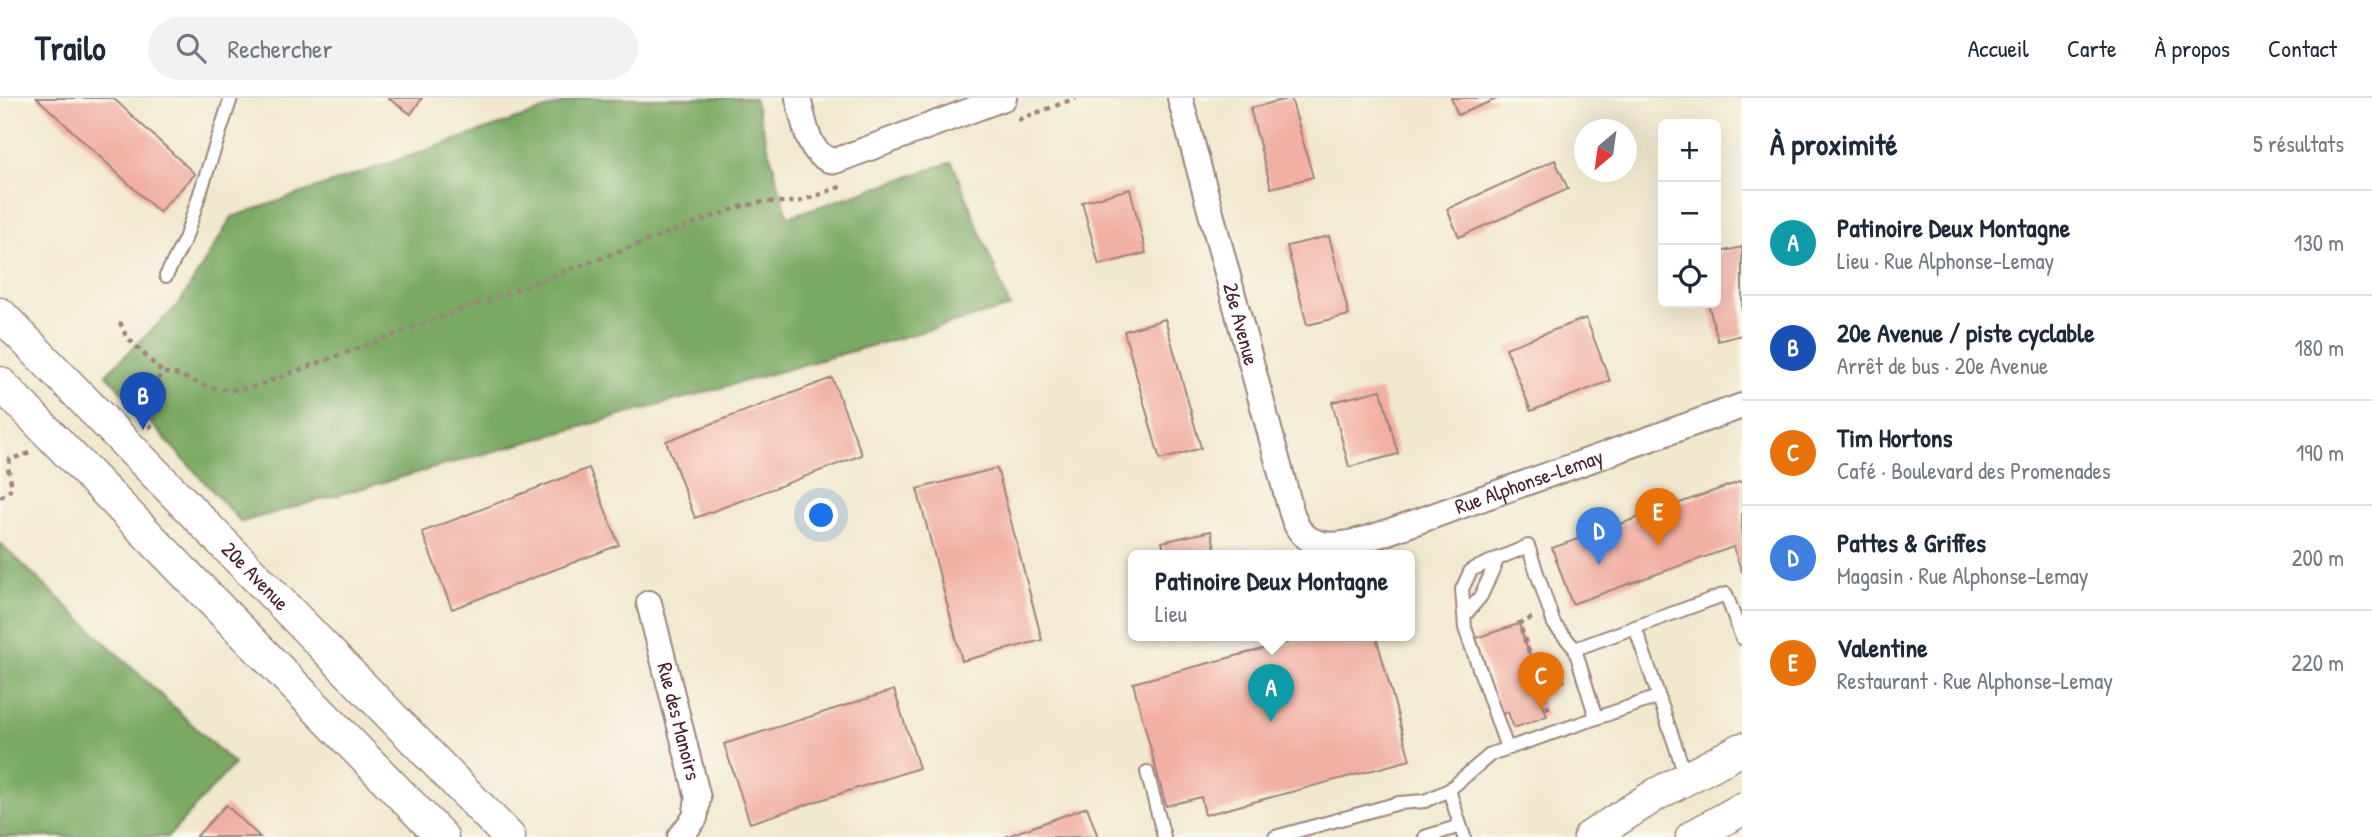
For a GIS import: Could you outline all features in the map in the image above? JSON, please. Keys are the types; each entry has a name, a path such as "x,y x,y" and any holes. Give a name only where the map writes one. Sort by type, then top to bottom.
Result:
{"street":[{"path":"798,98 813,146 824,158 835,160 1004,98"},
{"name":"26e Avenue","path":"1180,98 1287,496 1296,525 1315,542"},
{"name":"20e Avenue","path":"0,314 509,837"},
{"path":"0,383 442,837"},
{"name":"Rue Alphonse-Lemay","path":"1315,542 1338,545 1373,537 1742,406"},
{"name":"Rue des Manoirs","path":"649,603 698,797 695,818 683,836"},
{"path":"1590,837 1686,777 1742,749"},
{"path":"1692,837 1742,809"}],"lane":[{"path":"166,276 186,239 231,98"},
{"path":"1507,748 1468,640 1462,589 1471,570 1528,546 1554,624 1574,649 1596,718"},
{"path":"1465,615 1481,596 1498,558"},
{"path":"1574,649 1726,594 1742,639"},
{"path":"1635,627 1686,777"},
{"path":"1275,837 1399,803 1425,801 1449,790 1491,754 1658,697"},
{"path":"1147,772 1161,835 1164,837"},
{"path":"1425,837 1462,832 1449,790"}],"path":[{"path":"120,323 126,336 163,373 223,391 243,390 739,207 763,202 798,202"},
{"path":"143,430 153,423 156,381 163,373"},
{"path":"0,497 12,487 8,467 10,459 37,452"},
{"path":"1519,623 1552,719"},
{"path":"1542,689 1582,674"}],"green space":[{"path":"578,98 754,98 788,217 952,162 1010,307 241,522 106,374 179,304 232,217"},
{"path":"0,543 234,764 168,837 0,837"}],"building":[{"path":"37,98 113,98 195,174 159,212"},
{"path":"388,98 422,98 411,114"},
{"path":"1291,98 1313,177 1271,188 1250,108"},
{"path":"1451,98 1499,98 1458,115"},
{"path":"1555,160 1568,189 1459,237 1447,209"},
{"path":"1130,189 1146,253 1099,265 1082,202"},
{"path":"1329,236 1349,315 1307,325 1287,246"},
{"path":"1742,247 1742,335 1718,341 1709,308 1721,308 1721,252"},
{"path":"1586,318 1610,381 1531,411 1506,348"},
{"path":"1165,319 1201,448 1160,460 1124,331"},
{"path":"832,378 862,455 695,518 666,441"},
{"path":"1381,390 1398,454 1349,467 1332,402"},
{"path":"589,468 619,545 452,609 422,532"},
{"path":"997,468 1042,640 962,661 917,489"},
{"path":"1742,481 1742,572 1733,547 1572,604 1552,548"},
{"path":"1211,531 1216,550 1164,550 1162,542"},
{"path":"1519,624 1547,716 1514,728 1508,712 1502,714 1476,638"},
{"path":"1293,641 1377,641 1410,760 1205,815 1201,797 1166,806 1133,683"},
{"path":"894,690 919,768 750,823 724,744"},
{"path":"226,805 260,837 196,837"},
{"path":"1087,807 1098,837 1005,837"}],"place":[{"name":"20e Avenue / piste cyclable","path":"143,430"},
{"name":"Valentine","path":"1658,546"},
{"name":"Pattes & Griffes","path":"1599,565"},
{"name":"Tim Hortons","path":"1541,710"},
{"name":"Patinoire Deux Montagne","path":"1271,722"}]}
